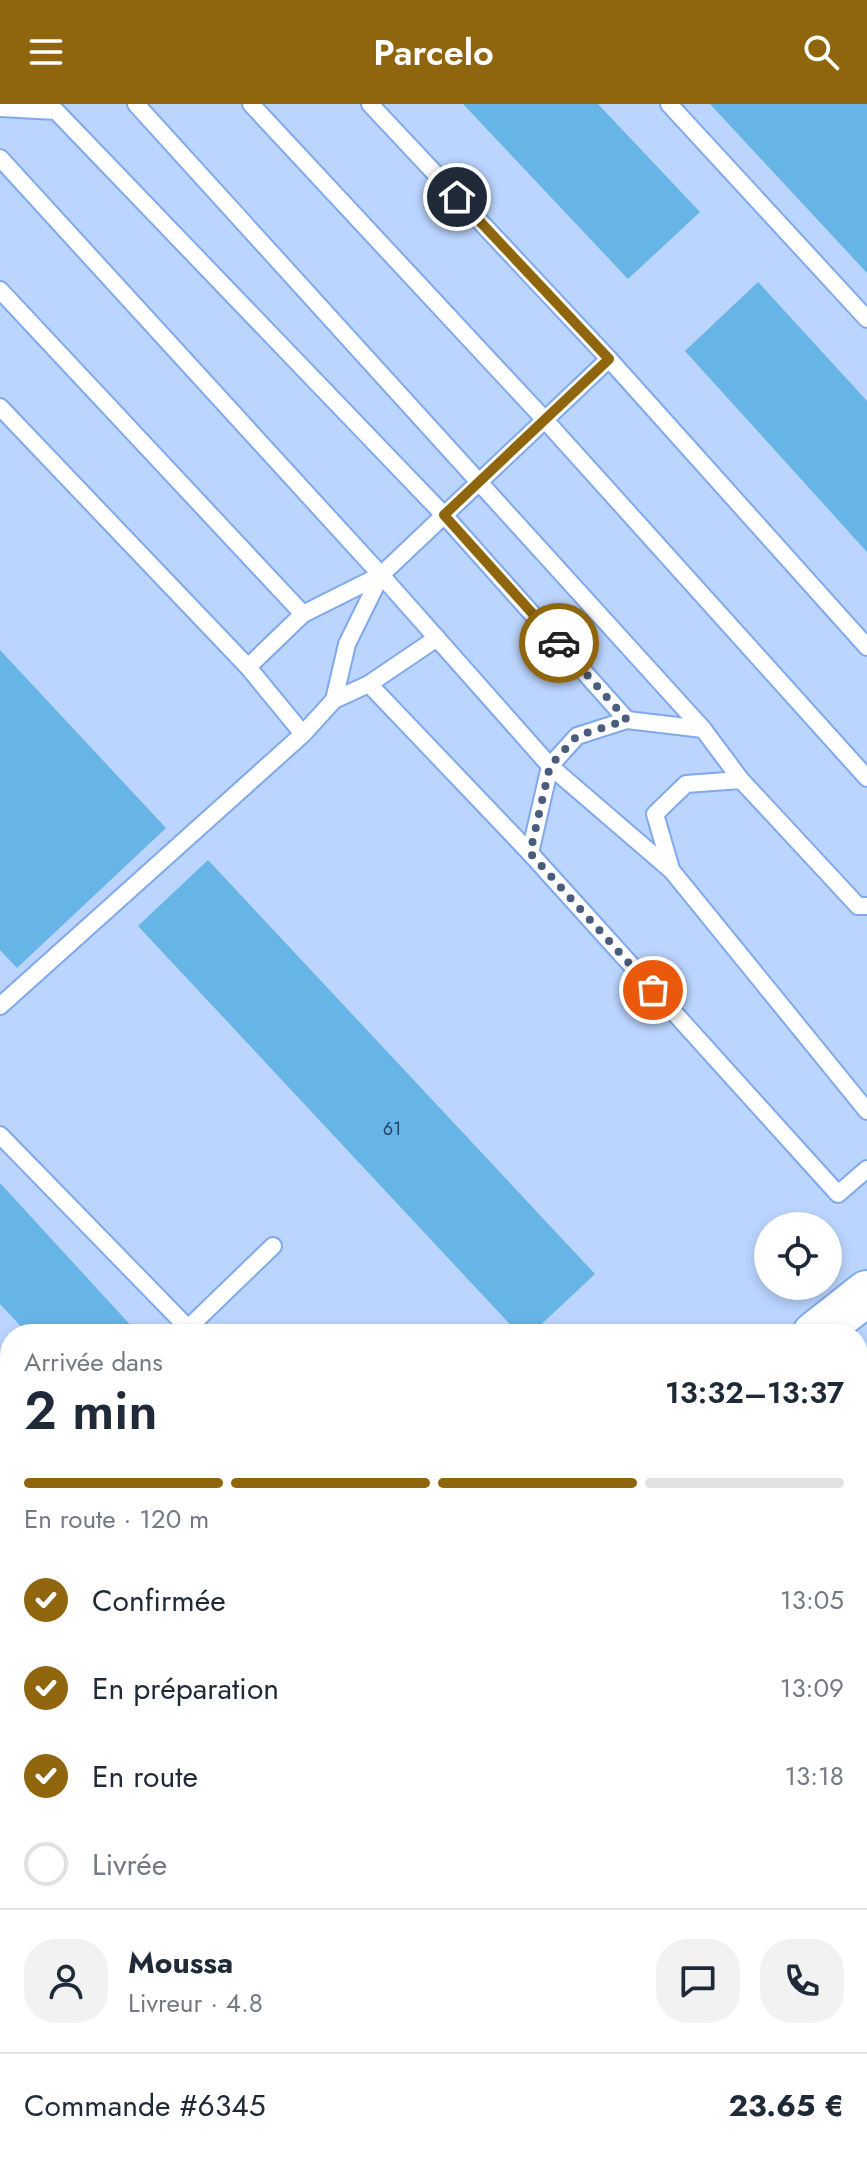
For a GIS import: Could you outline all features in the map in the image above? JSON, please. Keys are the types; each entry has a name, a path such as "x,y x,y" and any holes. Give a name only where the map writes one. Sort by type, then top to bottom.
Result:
{"main road":[{"path":"828,1324 867,1293"}],"lane":[{"path":"136,104 703,729 741,780 858,906 867,906"},
{"path":"251,104 545,420 867,778"},
{"path":"370,104 609,359 867,647"},
{"path":"669,104 867,319"},
{"path":"0,108 56,111 444,515 627,720"},
{"path":"0,158 381,575 550,766 672,871 867,1111"},
{"path":"0,290 303,614"},
{"path":"248,667 303,614 381,575 609,359"},
{"path":"0,407 248,667 303,734"},
{"path":"334,700 347,644 381,575"},
{"path":"0,1006 303,734 334,700 369,684 437,638"},
{"path":"369,684 530,853 838,1194 867,1169"},
{"path":"530,853 550,766 577,736 627,720 703,729"},
{"path":"672,871 655,814 686,784 741,780"},
{"path":"0,1135 178,1324"},
{"path":"192,1324 273,1246"}],"building":[{"path":"463,104 598,104 700,212 628,279"},
{"path":"710,104 867,104 867,273"},
{"path":"758,282 867,401 867,552 685,351"},
{"path":"0,650 166,828 17,968 0,950"},
{"path":"208,860 595,1274 542,1324 510,1324 138,926"},
{"path":"0,1183 130,1324 19,1324 0,1304"}],"way so far":[{"path":"559,643 627,720 577,736 550,766 530,853 653,990"}],"route":[{"path":"457,197 609,359 444,515 559,643"}]}
